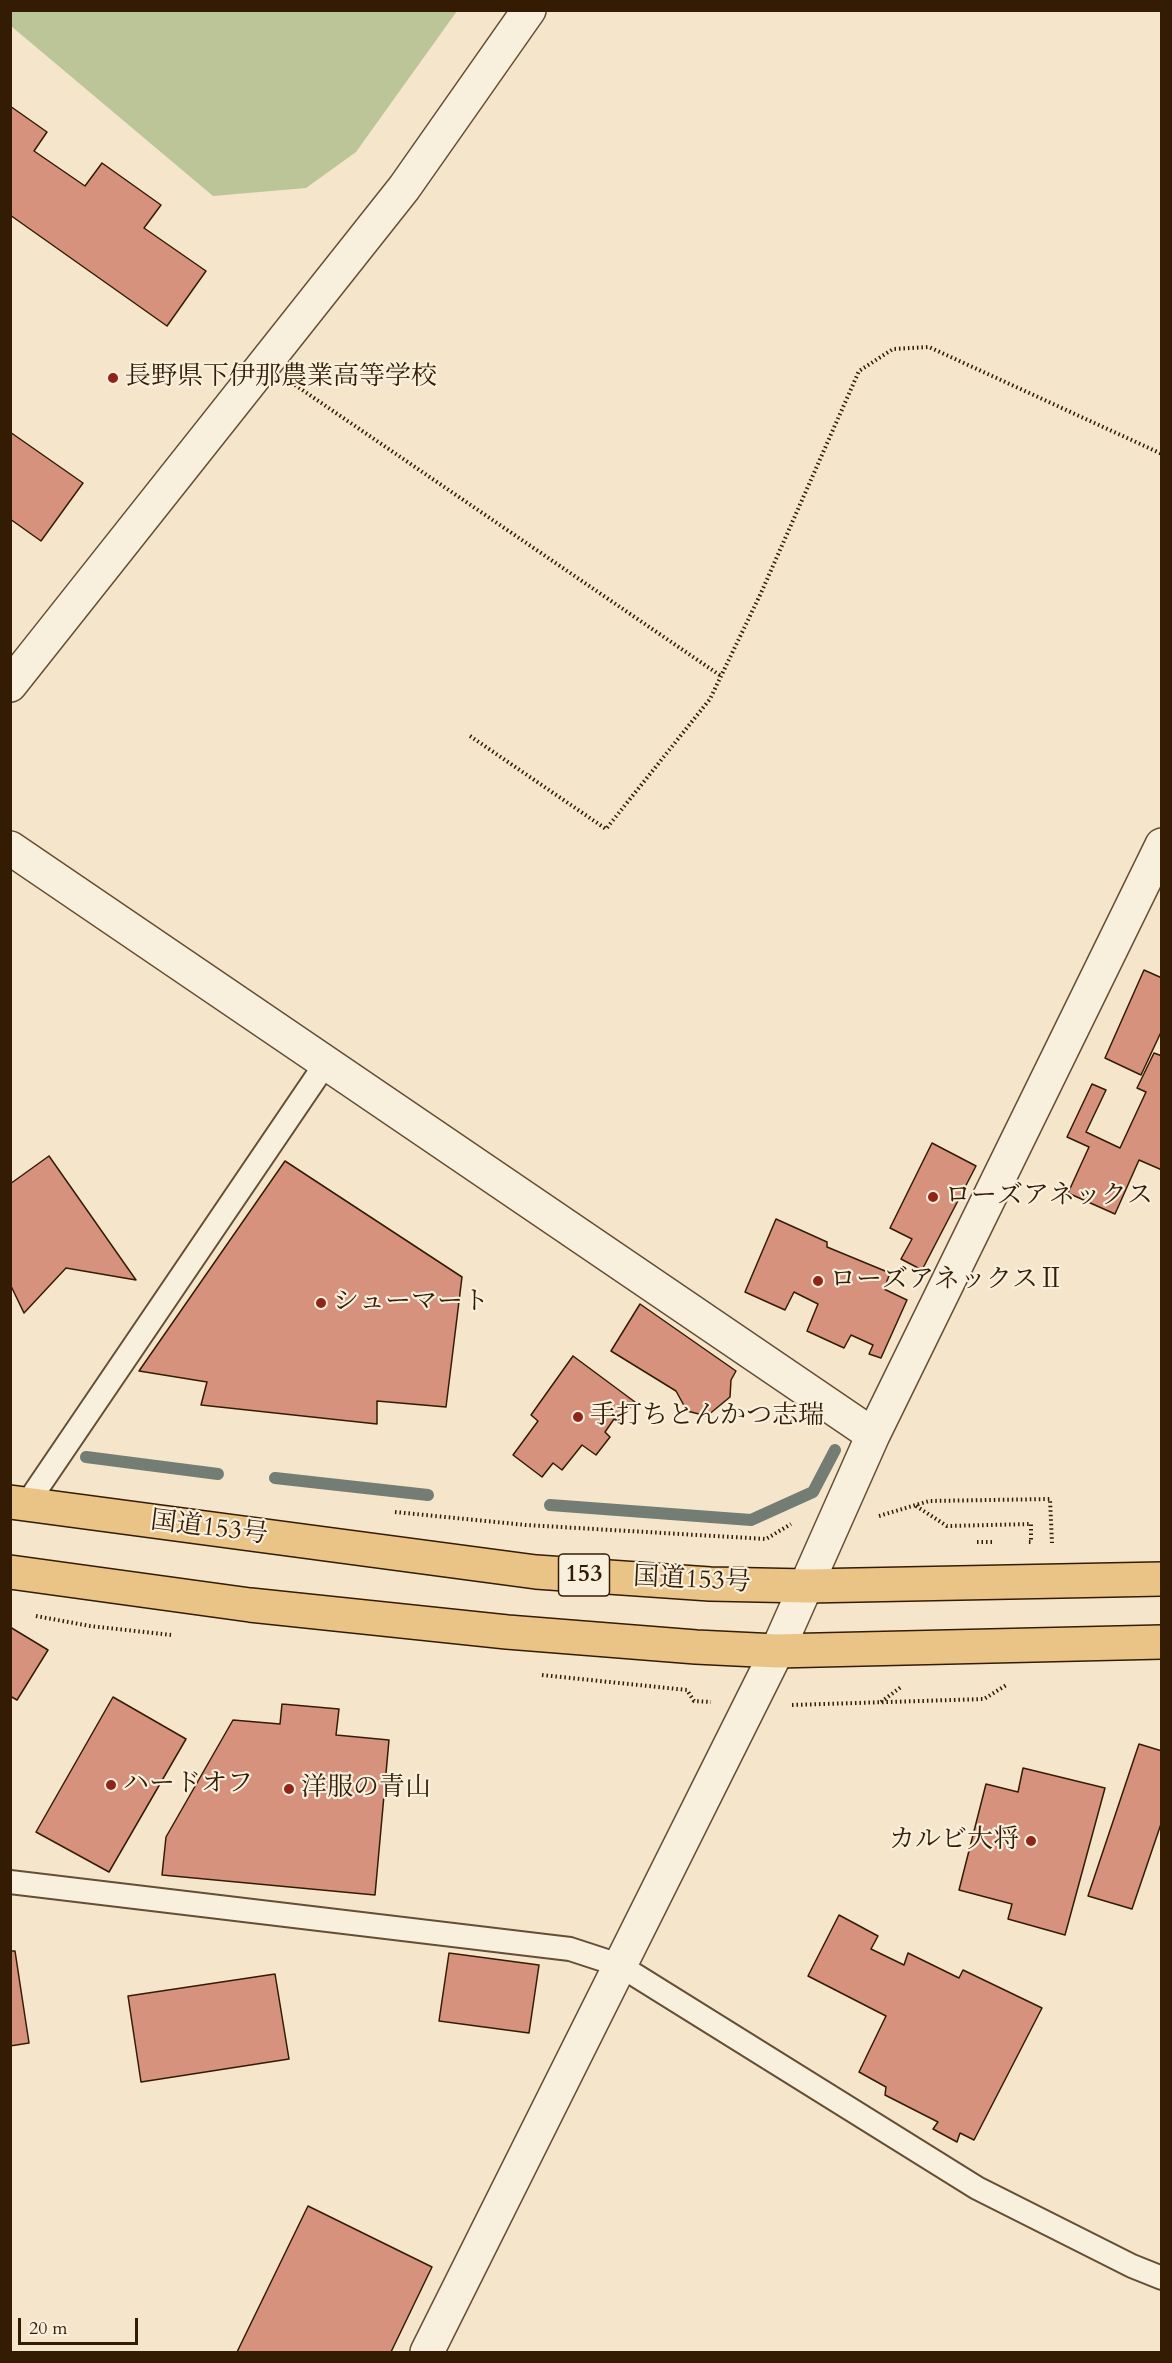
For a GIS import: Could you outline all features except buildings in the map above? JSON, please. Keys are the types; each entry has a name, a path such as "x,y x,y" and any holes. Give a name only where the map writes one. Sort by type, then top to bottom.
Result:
{"highway":[{"name":"国道153号","path":"18,1503 536,1572 710,1584 807,1586 1161,1579"},
{"path":"10,1572 250,1605 519,1633 696,1647 777,1651 1161,1642"}],"street":[{"path":"10,685 404,188 529,10"},
{"path":"427,2352 777,1651 873,1435 1150,895 1161,845"},
{"path":"10,848 873,1435"}],"lane":[{"path":"18,1503 326,1063"},
{"path":"10,1882 570,1949 619,1965 977,2188 1132,2266 1161,2278"}],"path":[{"path":"470,736 606,829 710,699 808,488 859,371 893,349 930,347 1161,454"},
{"path":"264,364 721,676"},
{"path":"877,1517 929,1501 1050,1499 1052,1547"},
{"path":"915,1506 947,1526 1031,1524 1031,1542"},
{"path":"384,1511 526,1525 766,1539 799,1519"},
{"path":"785,1705 984,1699 1007,1684 1019,1684"},
{"path":"881,1702 900,1687"}],"green space":[{"path":"10,11 457,11 356,152 306,188 213,196 11,26"}],"waterway":[{"path":"550,1505 751,1520 813,1492 835,1450"},
{"path":"86,1457 218,1474"},
{"path":"275,1478 428,1495"}],"place":[{"name":"長野県下伊那農業高等学校","path":"113,378"},
{"name":"ローズアネックス","path":"933,1197"},
{"name":"ローズアネックスⅡ","path":"818,1281"},
{"name":"シューマート","path":"321,1303"},
{"name":"手打ちとんかつ志瑞","path":"578,1417"},
{"name":"ハードオフ","path":"111,1785"},
{"name":"洋服の青山","path":"289,1789"},
{"name":"カルビ大将","path":"1031,1841"}]}
